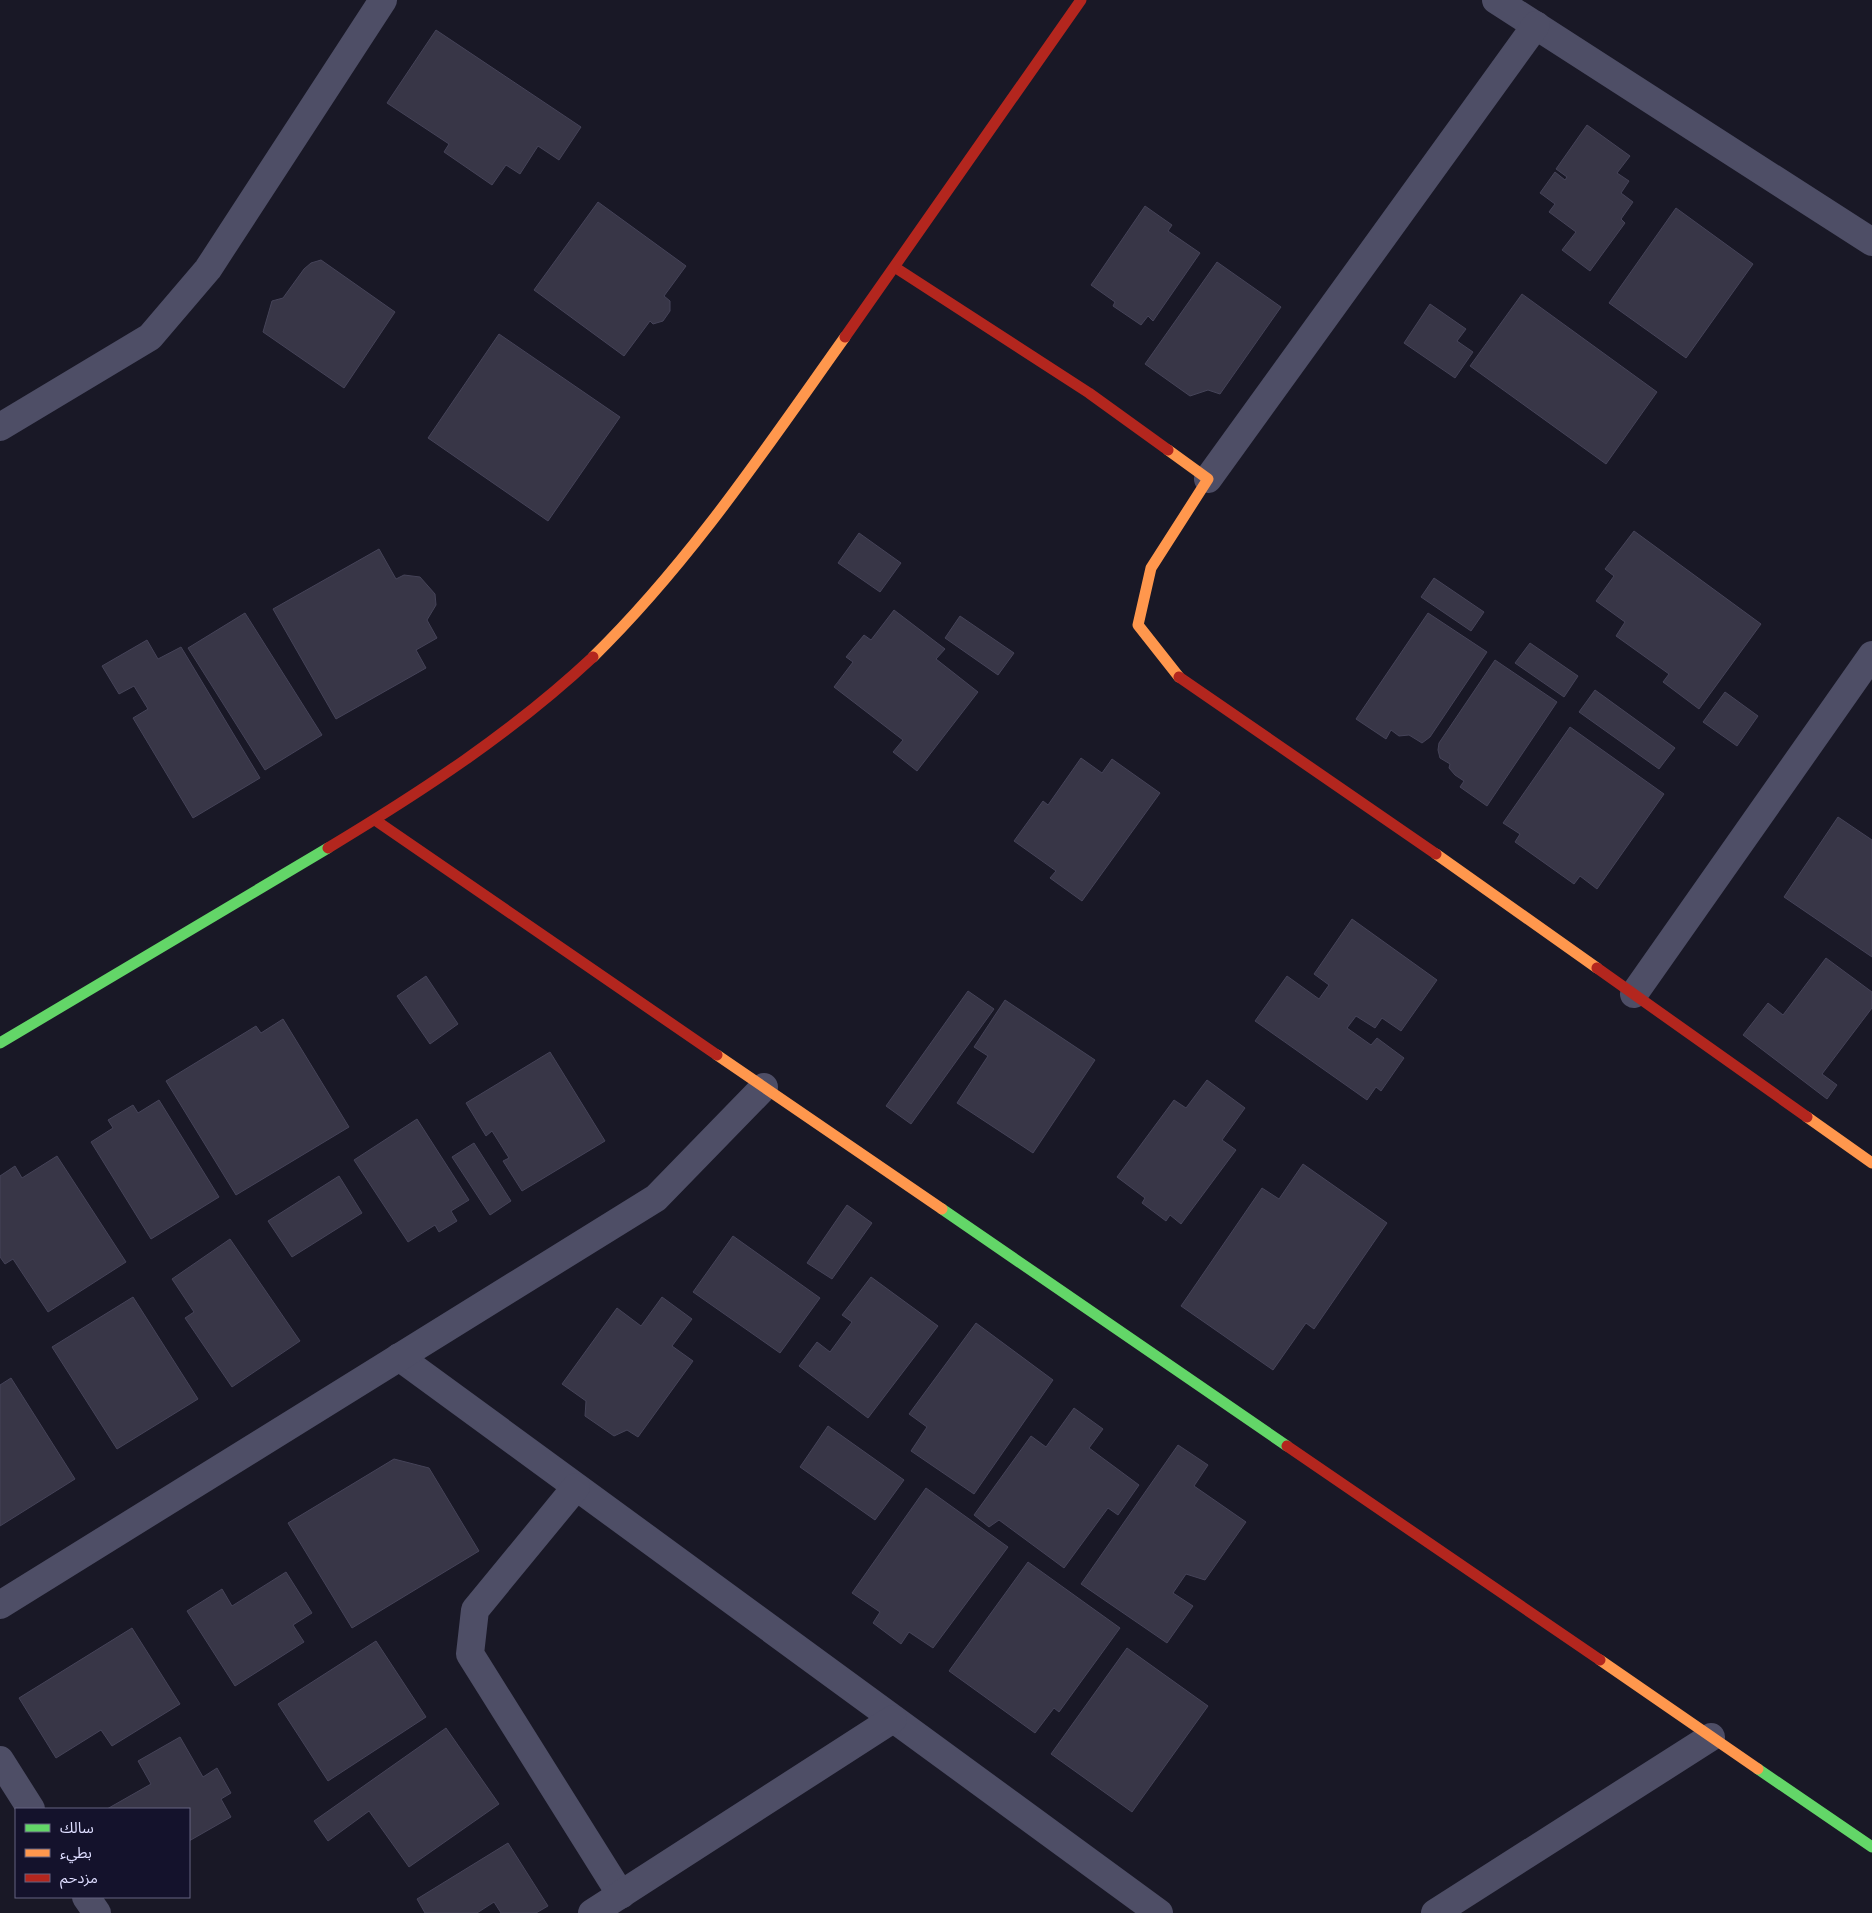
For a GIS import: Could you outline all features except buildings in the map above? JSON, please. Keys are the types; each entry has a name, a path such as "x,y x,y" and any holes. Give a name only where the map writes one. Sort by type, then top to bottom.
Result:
{"street":[{"path":"0,427 150,337 208,269 383,0"},
{"path":"0,1043 375,820 474,754 528,714 592,658 642,608 686,557 737,489 896,268 1081,0"},
{"path":"1496,0 1872,242"},
{"path":"1536,25 1208,479 1151,568 1138,625 1183,681 1486,889 1872,1163"},
{"path":"896,268 1089,393 1208,479"},
{"path":"1634,994 1872,655"},
{"path":"375,820 1872,1847"},
{"path":"0,1605 656,1198 764,1087"},
{"path":"399,1357 1159,1913"},
{"path":"576,1487 475,1610 470,1654 621,1895"},
{"path":"592,1913 894,1719"},
{"path":"1435,1913 1712,1736"},
{"path":"0,1760 30,1808"},
{"path":"87,1898 97,1913"}],"traffic: fast":[{"path":"0,1043 328,848"},
{"path":"942,1209 1287,1446"},
{"path":"1758,1769 1872,1847"}],"traffic: slow":[{"path":"593,657 628,621 695,543 756,462 845,337"},
{"path":"1168,450 1208,479 1151,568 1138,625 1179,677"},
{"path":"1436,854 1597,968"},
{"path":"717,1055 942,1209"},
{"path":"1807,1117 1872,1163"},
{"path":"1600,1660 1758,1769"}],"traffic: jam":[{"path":"845,337 1081,0"},
{"path":"896,268 1089,393 1168,450"},
{"path":"328,848 432,783 499,736 593,657"},
{"path":"1179,677 1436,854"},
{"path":"375,820 717,1055"},
{"path":"1597,968 1807,1117"},
{"path":"1287,1446 1600,1660"}]}
